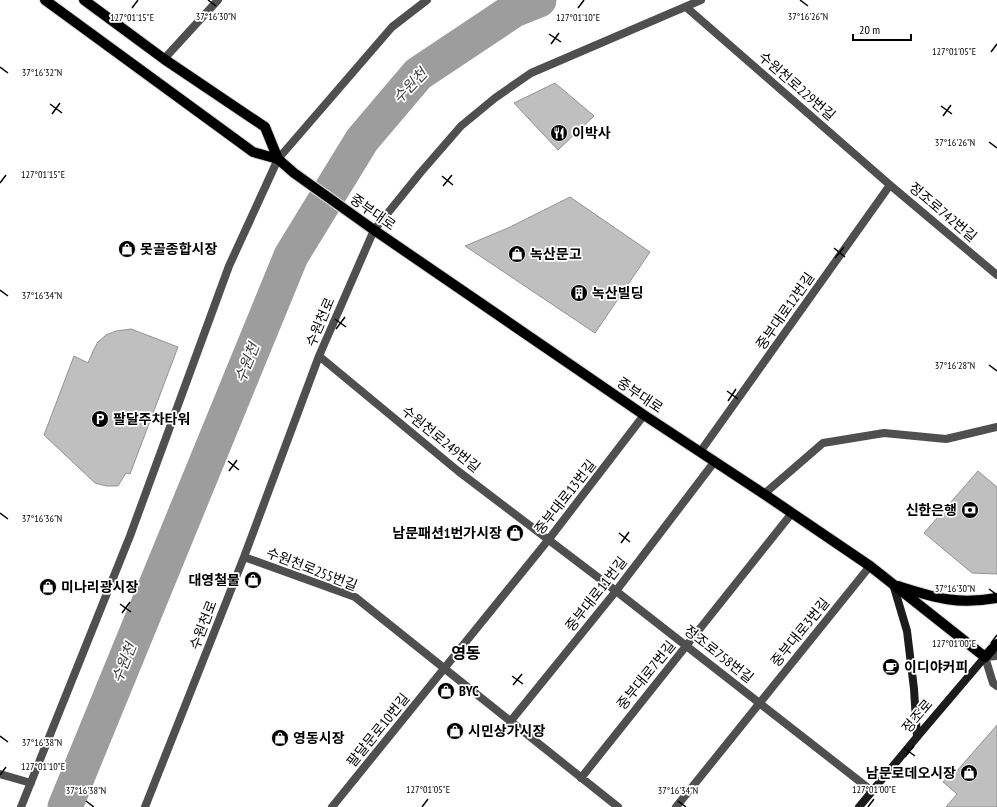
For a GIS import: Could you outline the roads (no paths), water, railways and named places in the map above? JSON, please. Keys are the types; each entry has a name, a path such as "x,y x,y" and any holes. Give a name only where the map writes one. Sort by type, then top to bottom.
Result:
{"main road":[{"name":"중부대로","path":"45,0 253,152 278,159 294,173 374,230 644,415 870,566 985,658"},
{"name":"중부대로","path":"84,0 164,59 266,126 278,159"},
{"path":"893,584 928,595 959,601 997,598"},
{"name":"정조로","path":"985,658 997,644"}],"street":[{"path":"164,59 218,0"},
{"path":"21,807 130,536 229,266 278,159 392,27 427,0"},
{"name":"수원천로","path":"145,807 244,557 319,356 374,230 461,126 495,98 531,73 701,0"},
{"name":"수원천로229번길","path":"686,7 890,185"},
{"name":"정조로742번길","path":"890,185 997,276"},
{"name":"중부대로12번길","path":"700,452 890,185"},
{"name":"수원천로249번길","path":"319,356 458,471 549,539"},
{"name":"중부대로13번길","path":"443,669 549,539 644,415"},
{"path":"764,494 823,443 884,433 946,439 997,427"},
{"name":"중부대로11번길","path":"510,722 616,591 715,461"},
{"name":"중부대로7번길","path":"581,778 792,513"},
{"name":"정조로758번길","path":"549,539 872,791"},
{"name":"수원천로255번길","path":"244,557 355,597 443,669 618,807"},
{"name":"중부대로3번길","path":"676,807 870,566"},
{"path":"893,584 907,630 914,689 917,737"},
{"path":"997,656 985,658 993,683 997,686"},
{"name":"정조로","path":"860,807 917,737 985,658"},
{"name":"팔달문로10번길","path":"332,807 443,669"},
{"path":"0,774 31,784"}],"waterway":[{"name":"수원천","path":"65,807 291,256 362,140 418,74 514,10 539,0"}],"place":[{"name":"이박사","path":"559,133"},
{"name":"못골종합시장","path":"127,249"},
{"name":"녹산문고","path":"517,254"},
{"name":"녹산빌딩","path":"579,293"},
{"name":"팔달주차타워","path":"100,419"},
{"name":"신한은행","path":"970,510"},
{"name":"남문패션1번가시장","path":"515,533"},
{"name":"대영철물","path":"253,580"},
{"name":"미나리광시장","path":"48,587"},
{"name":"이디야커피","path":"891,667"},
{"name":"BYC","path":"446,691"},
{"name":"시민상가시장","path":"455,731"},
{"name":"영동시장","path":"280,738"},
{"name":"남문로데오시장","path":"969,773"}],"district":[{"name":"영동","path":"466,653"}]}
